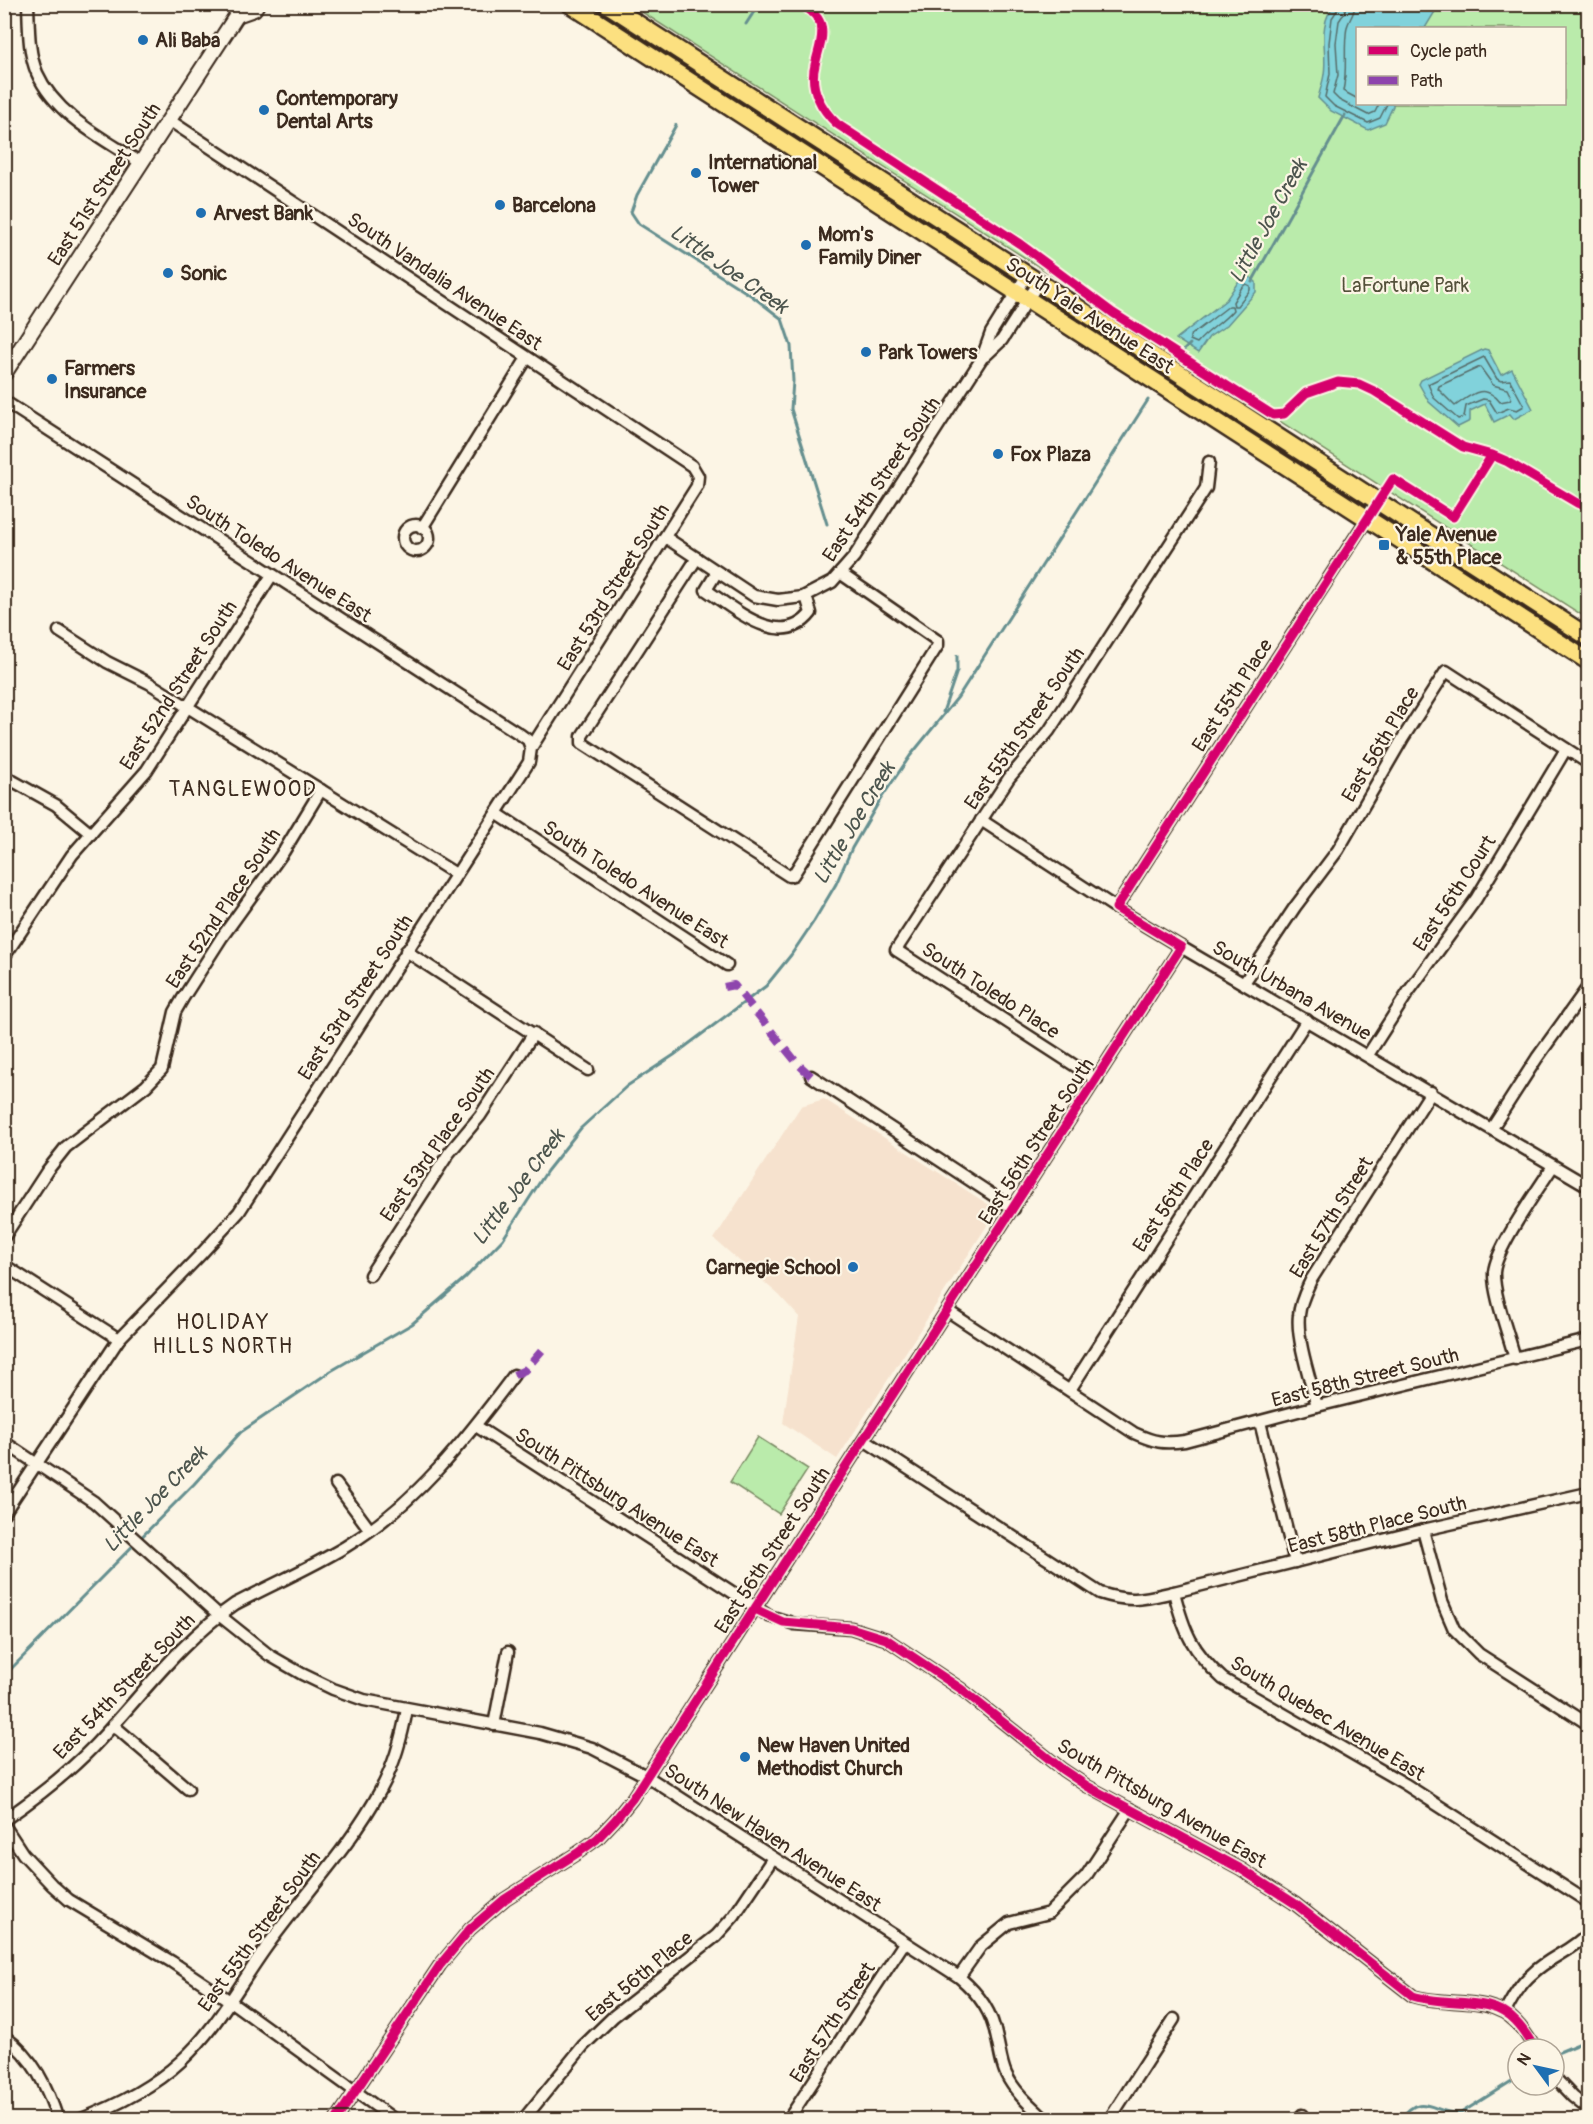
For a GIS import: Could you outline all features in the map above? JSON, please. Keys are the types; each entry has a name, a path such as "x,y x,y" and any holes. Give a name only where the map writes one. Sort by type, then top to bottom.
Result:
{"main road":[{"name":"East 51st Street South","path":"4,374 169,120 236,10 254,9 257,4"},
{"name":"South Yale Avenue East","path":"570,4 1588,661"},
{"name":"South Yale Avenue East","path":"608,4 1588,637"}],"street":[{"path":"28,4 31,48 37,73 49,93 70,116 141,163"},
{"name":"South Vandalia Avenue East","path":"169,120 692,466 698,476"},
{"name":"East 54th Street South","path":"665,537 754,596 778,600 806,596 832,582 854,557 982,358 991,333 1033,279"},
{"path":"422,528 527,358"},
{"name":"South Toledo Avenue East","path":"4,401 521,735 528,740 531,748"},
{"name":"East 55th Street South","path":"896,950 1009,778 1049,731 1206,488 1209,462"},
{"name":"East 53rd Street South","path":"4,1513 119,1339 239,1212 529,762 531,748 698,486 698,476"},
{"name":"East 55th Place","path":"1116,908 1378,501"},
{"path":"697,558 582,736 582,743 789,876 793,875 938,645 938,641 840,573"},
{"path":"717,572 706,590 757,623 772,629 787,628 804,622 811,613 806,596"},
{"name":"East 52nd Street South","path":"4,957 72,855 147,770 272,575"},
{"path":"59,631 107,662 149,682 456,874"},
{"name":"East 56th Place","path":"1244,983 1295,907 1338,850 1403,738 1446,671 1566,749"},
{"path":"1566,749 1588,763"},
{"name":"East 56th Court","path":"1368,1055 1409,991 1476,899 1566,749"},
{"path":"4,776 56,805 91,834"},
{"name":"East 52nd Place South","path":"4,1236 47,1171 66,1147 133,1098 162,1069 176,1012 183,998 222,937 284,852 321,790"},
{"name":"South Toledo Avenue East","path":"495,813 727,965"},
{"name":"South Urbana Avenue","path":"981,820 1116,908 1588,1186"},
{"name":"East 56th Street South","path":"336,2120 440,1965 470,1929 513,1893 597,1839 615,1821 648,1777 1181,947"},
{"name":"South Toledo Place","path":"896,950 1097,1080"},
{"path":"406,951 588,1070"},
{"path":"1492,1128 1537,1058 1588,987"},
{"name":"East 56th Place","path":"1070,1390 1307,1020"},
{"name":"East 53rd Place South","path":"370,1275 449,1153 480,1116 534,1034"},
{"path":"811,1076 1014,1209"},
{"name":"East 57th Street","path":"1317,1406 1299,1332 1298,1316 1301,1302 1311,1280 1431,1092"},
{"path":"1515,1359 1496,1288 1494,1272 1503,1248 1553,1166"},
{"path":"4,1265 119,1339"},
{"path":"948,1311 1070,1390"},
{"name":"East 58th Street South","path":"1070,1390 1134,1433 1165,1444 1185,1441 1317,1406 1588,1340"},
{"name":"East 54th Street South","path":"4,1820 72,1768 176,1654 219,1615 235,1604 344,1547 370,1530 411,1497 476,1426 514,1375"},
{"path":"1260,1422 1295,1562"},
{"name":"South Pittsburg Avenue East","path":"476,1426 756,1609 783,1622 852,1628 886,1639 961,1689 1063,1770 1241,1869 1294,1903 1413,1996 1428,2001 1474,2003 1505,2012"},
{"path":"864,1440 1100,1593 1120,1599 1138,1600 1174,1592"},
{"name":"South New Haven Avenue East","path":"4,1442 94,1502 219,1615 269,1655 302,1674 333,1689 364,1700 540,1733 592,1748 648,1777 959,1977 981,1998 988,2010 994,2024 1002,2064 1011,2083 1046,2120"},
{"path":"336,1484 370,1530"},
{"name":"East 58th Place South","path":"1174,1592 1423,1530 1588,1497"},
{"path":"1423,1530 1442,1601 1454,1629 1479,1654 1588,1724"},
{"name":"South Quebec Avenue East","path":"1174,1592 1183,1625 1194,1648 1223,1679 1406,1784 1588,1902"},
{"path":"494,1725 508,1652"},
{"name":"East 55th Street South","path":"79,2120 106,2110 163,2077 200,2042 284,1922 365,1816 381,1790 393,1760 407,1709"},
{"path":"113,1725 188,1789"},
{"path":"959,1977 981,1946 1009,1923 1049,1913 1086,1876 1130,1809"},
{"path":"4,1825 23,1854 51,1885 69,1900 172,1962 230,2001 395,2120"},
{"name":"East 56th Place","path":"523,2120 576,2054 614,2016 716,1936 734,1916 773,1858"},
{"path":"1527,2037 1517,2022 1505,2012 1511,2000 1532,1973 1578,1944 1588,1933"},
{"name":"East 57th Street","path":"788,2120 904,1943"},
{"path":"1109,2120 1174,2019"},
{"path":"4,2036 34,2064 51,2098 58,2120"},
{"path":"1566,2090 1588,2109"}],"shaded area":[{"name":"Carnegie School","path":"824,1099 997,1210 837,1459 783,1423 799,1317 779,1295 714,1239 801,1106"}],"green space":[{"name":"LaFortune Park","path":"631,5 1588,5 1588,619"},
{"path":"758,1437 808,1469 779,1514 730,1482"}],"water":[{"path":"1335,4 1439,5 1426,27 1356,27 1356,105 1393,105 1385,123 1368,130 1331,111 1318,98 1325,65 1324,29 1329,12"},
{"path":"1250,277 1256,282 1256,292 1227,325 1209,337 1198,353 1176,339 1226,300 1238,282"},
{"path":"1484,349 1488,350 1501,375 1512,369 1533,409 1514,419 1510,414 1494,422 1485,404 1470,411 1470,421 1458,427 1429,402 1419,384 1421,380"}],"waterway":[{"name":"Little Joe Creek","path":"746,24 759,4"},
{"name":"Little Joe Creek","path":"1252,282 1345,115"},
{"name":"Little Joe Creek","path":"676,125 637,195 631,212 639,224 752,296 782,319 791,346 793,381 791,409 827,524"},
{"name":"Little Joe Creek","path":"1183,351 1190,344"},
{"name":"Little Joe Creek","path":"4,1676 194,1484 241,1432 331,1371 412,1324 465,1278 503,1239 547,1171 581,1128 627,1086 674,1055 766,986 814,921 880,800 910,756 958,697 1148,400"},
{"name":"Little Joe Creek","path":"943,712 957,671 957,656"},
{"path":"1566,2049 1588,2040"},
{"path":"1400,2120 1415,2106 1422,2105 1452,2113 1461,2113 1506,2085"}],"marked path":[{"path":"650,4 665,7 678,4"},
{"path":"724,987 734,985 797,1063 811,1076"},
{"path":"514,1375 525,1370 545,1347"}],"cycle path":[{"path":"801,4 811,11 821,24 822,32 814,74 815,90 821,105 837,124 1020,244 1113,313 1273,415 1284,414 1306,393 1338,382 1359,384 1463,447 1506,461 1577,503 1588,507"},
{"path":"336,2120 440,1965 470,1929 505,1899 597,1839 632,1799 1181,947 1116,908 1393,479 1453,517 1492,455"},
{"path":"755,1609 783,1622 851,1628 886,1639 961,1689 1063,1770 1087,1786 1241,1869 1294,1903 1413,1996 1481,2004 1494,2008 1516,2022 1527,2037"}],"place":[{"name":"Ali Baba","path":"143,40"},
{"name":"Contemporary Dental Arts","path":"264,110"},
{"name":"International Tower","path":"696,173"},
{"name":"Barcelona","path":"500,205"},
{"name":"Arvest Bank","path":"201,213"},
{"name":"Mom's Family Diner","path":"806,245"},
{"name":"Sonic","path":"168,273"},
{"name":"Park Towers","path":"866,352"},
{"name":"Farmers Insurance","path":"52,379"},
{"name":"Fox Plaza","path":"998,454"},
{"name":"Yale Avenue & 55th Place","path":"1384,545"},
{"name":"Carnegie School","path":"853,1267"},
{"name":"New Haven United Methodist Church","path":"745,1757"}],"district":[{"name":"TANGLEWOOD","path":"243,789"},
{"name":"HOLIDAY HILLS NORTH","path":"223,1334"}]}
